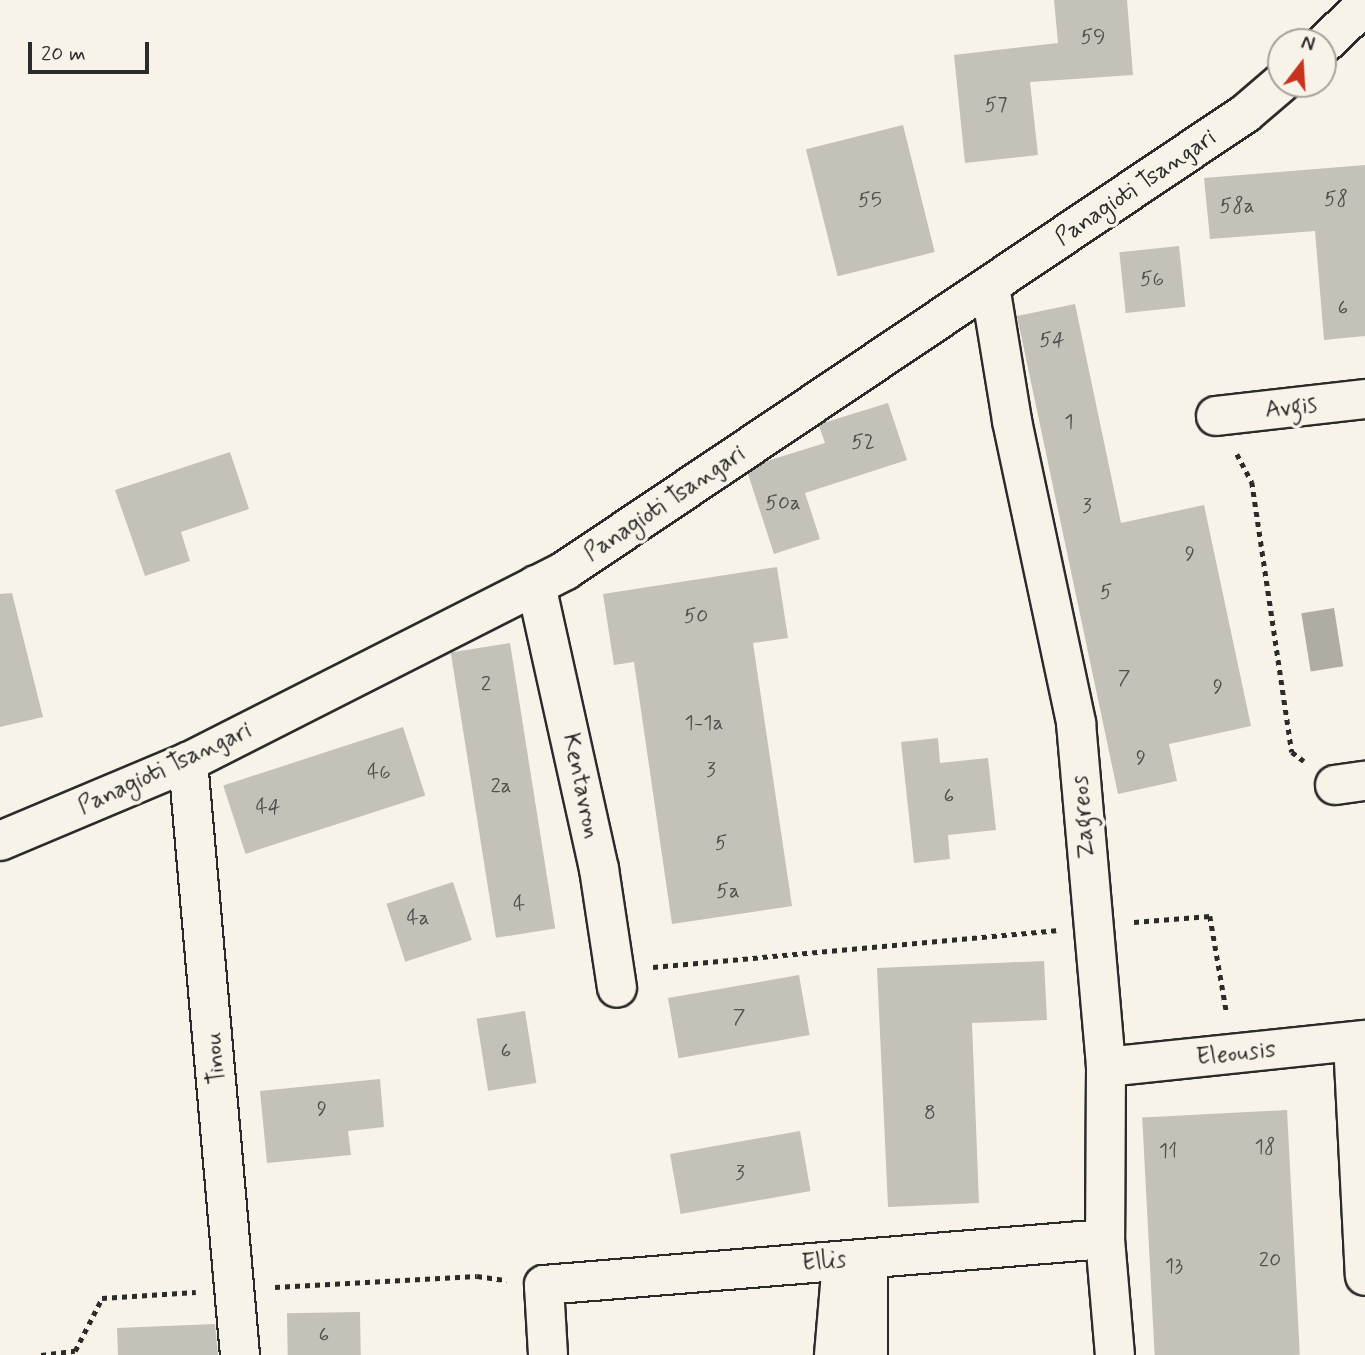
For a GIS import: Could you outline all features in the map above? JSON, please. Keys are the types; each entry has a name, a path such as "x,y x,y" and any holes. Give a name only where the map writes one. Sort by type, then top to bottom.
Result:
{"street":[{"path":"1337,32 1365,5"},
{"name":"Panagioti Tsangari","path":"0,841 188,762 536,586 990,286 1246,113 1267,95"},
{"name":"Zagreos","path":"990,286 1012,421 1076,723 1106,1067 1105,1239 1115,1355"},
{"name":"Avgis","path":"1216,416 1365,399"},
{"name":"Kentavron","path":"536,586 599,869 615,979"},
{"name":"Tinou","path":"188,762 237,1290 240,1355"},
{"path":"1359,1041 1365,1276"},
{"name":"Eleousis","path":"1106,1067 1359,1041"},
{"name":"Ellis","path":"544,1285 1105,1239"},
{"path":"834,1355 855,1260"},
{"path":"855,1260 868,1355"},
{"path":"544,1285 548,1355"}],"path":[{"path":"1216,416 1252,482 1292,752 1350,783"},
{"path":"615,979 1094,926 1210,916 1234,1054"},
{"path":"41,1355 75,1352 102,1298 477,1276 544,1285"}],"shaded area":[{"path":"1334,608 1343,666 1311,671 1301,613"}],"building":[{"path":"1054,0 1127,0 1133,75 1030,82 1038,155 965,163 954,55 1058,43"},
{"path":"903,125 935,252 838,276 806,149"},
{"path":"1365,165 1365,336 1324,340 1315,231 1210,239 1204,178"},
{"path":"1179,246 1185,307 1126,313 1119,252"},
{"path":"1075,304 1121,523 1204,505 1251,726 1169,744 1177,781 1118,794 1017,316"},
{"path":"888,403 907,460 805,493 820,539 774,554 748,474 767,461 825,443 819,426 823,423"},
{"path":"230,452 249,509 181,532 190,561 145,576 115,490"},
{"path":"777,567 788,638 753,643 792,906 672,924 634,662 614,665 603,594"},
{"path":"12,593 43,717 0,727 0,594"},
{"path":"510,643 555,928 496,938 451,652"},
{"path":"403,727 425,795 245,854 223,785"},
{"path":"938,738 940,763 988,758 996,830 948,835 950,859 914,863 901,742"},
{"path":"453,882 472,940 405,962 386,904"},
{"path":"1044,961 1047,1020 972,1023 979,1203 888,1207 877,968"},
{"path":"799,975 810,1035 679,1058 668,998"},
{"path":"525,1011 536,1083 488,1091 477,1019"},
{"path":"380,1079 384,1127 348,1131 351,1155 267,1163 260,1091"},
{"path":"1287,1110 1300,1355 1155,1355 1142,1118"},
{"path":"800,1131 811,1191 681,1214 670,1154"},
{"path":"360,1312 361,1355 288,1355 287,1313"},
{"path":"215,1324 218,1355 118,1355 117,1328"}]}
